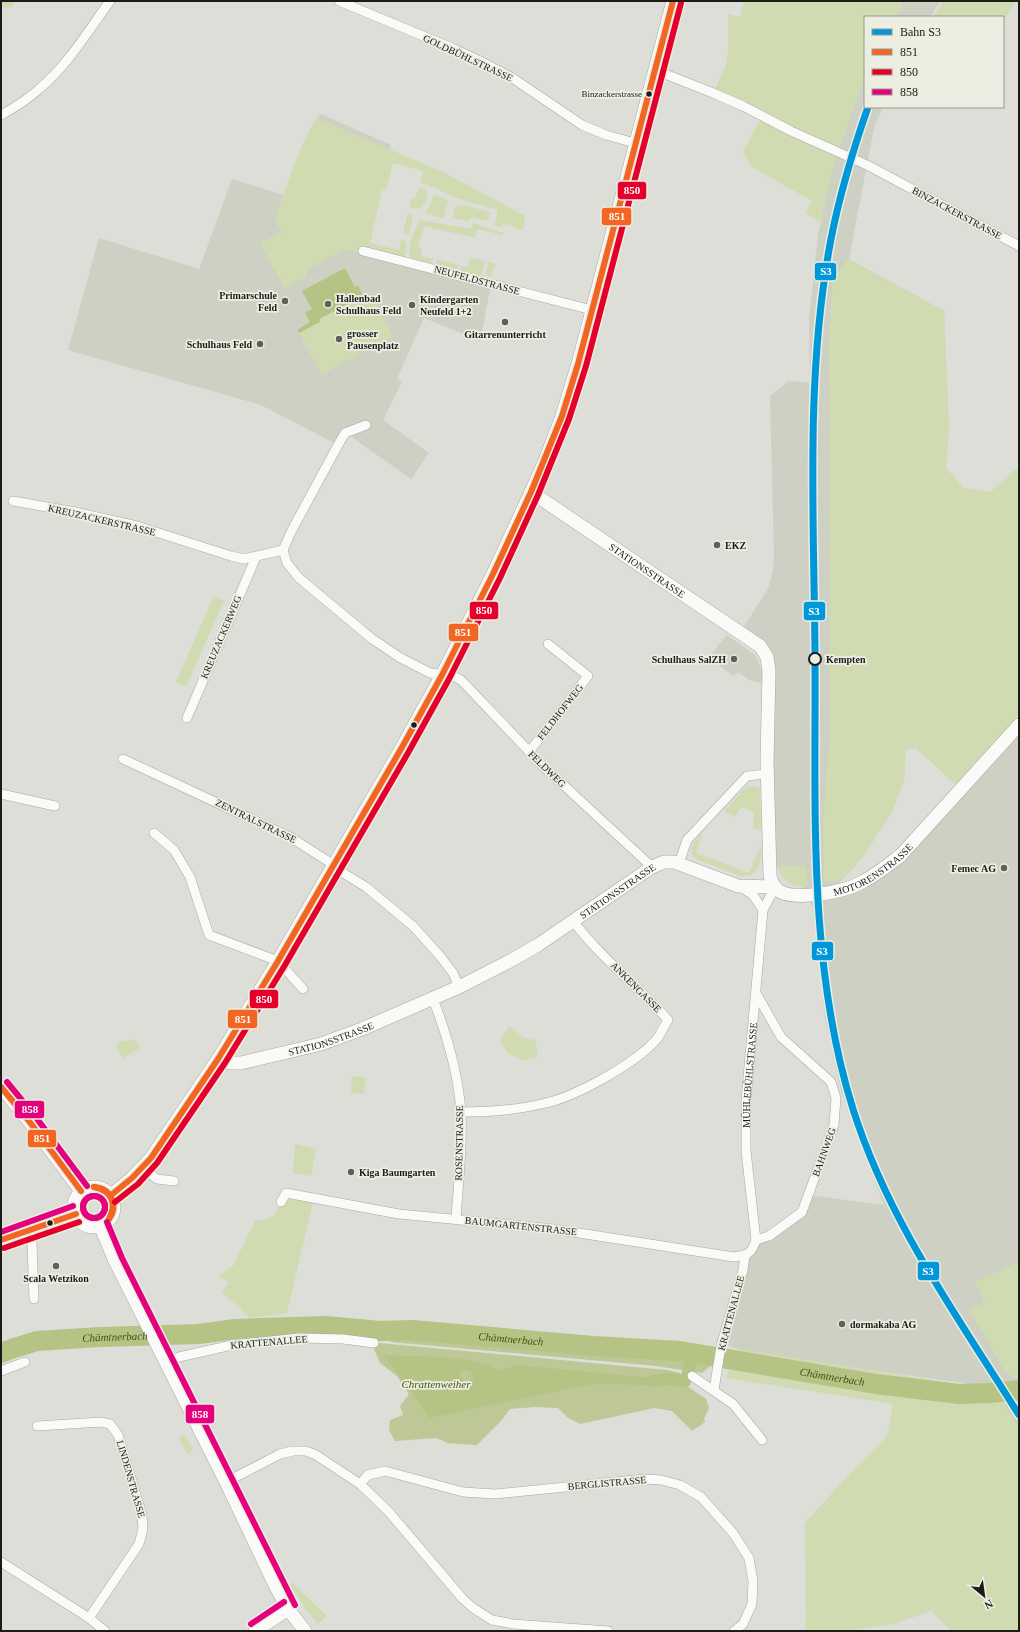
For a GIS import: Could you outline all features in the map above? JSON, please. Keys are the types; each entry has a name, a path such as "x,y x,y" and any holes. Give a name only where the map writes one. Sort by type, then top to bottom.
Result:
{"main road":[{"path":"110,1196 143,1168 218,1060 278,961 401,749 442,675 493,574 544,463 562,416 592,310 673,1"},
{"name":"STATIONSSTRASSE","path":"531,492 760,646 767,657 769,671 768,774"},
{"name":"MOTORENSTRASSE","path":"679,863 695,871 738,886 775,887 781,892 793,894 824,894 850,888 875,875 900,855 1019,725"},
{"path":"768,774 770,875 775,887"},
{"name":"STATIONSSTRASSE","path":"218,1060 229,1063 275,1056 321,1044 362,1029 433,999 508,962 538,945 652,868 664,862 679,863"},
{"path":"1,1087 25,1115 81,1192"},
{"path":"94,1187 106,1191 110,1196 114,1207 113,1213 110,1218 100,1226 89,1226 79,1220 76,1214 75,1202 81,1192 87,1188 94,1187"},
{"path":"1,1240 76,1214"},
{"path":"100,1226 159,1349 288,1609 305,1631"},
{"path":"255,1631 288,1609"}],"street":[{"path":"1,115 39,90 56,73 71,55 110,1"},
{"name":"GOLDBÜHLSTRASSE","path":"339,1 465,54 511,77 582,125 606,135 635,143"},
{"name":"BINZACKERSTRASSE","path":"654,70 743,106 791,131 867,165 1019,246"},
{"name":"NEUFELDSTRASSE","path":"363,251 592,310"},
{"path":"366,425 346,433 292,530 283,550 287,563 299,578 371,638 399,657 430,673 442,675"},
{"name":"KREUZACKERSTRASSE","path":"14,501 75,512 137,526 244,559 283,550"},
{"name":"KREUZACKERWEG","path":"187,718 256,557"},
{"name":"FELDHOFWEG","path":"529,752 588,676 548,644"},
{"name":"FELDWEG","path":"442,675 452,676 461,680 542,766 652,868"},
{"name":"ZENTRALSTRASSE","path":"123,759 290,837 334,865 340,871 371,891 413,926 453,973 459,987"},
{"path":"679,863 688,840 747,776 768,774"},
{"path":"1,794 56,806"},
{"path":"154,833 174,850 190,877 209,935 278,961 303,989"},
{"path":"738,886 753,895 763,910"},
{"name":"MÜHLEBÜHLSTRASSE","path":"756,1240 746,1151 746,1100 763,910 775,887"},
{"name":"ANKENGASSE","path":"461,1112 493,1112 517,1109 548,1103 577,1092 604,1078 636,1056 656,1039 668,1020 653,1003 585,936 573,921"},
{"name":"BAHNWEG","path":"756,993 781,1037 831,1082 836,1098 834,1125 802,1212 769,1236 756,1240"},
{"name":"ROSENSTRASSE","path":"433,999 451,1051 461,1112 461,1141 456,1219"},
{"path":"143,1168 157,1179 174,1181"},
{"name":"BAUMGARTENSTRASSE","path":"281,1202 286,1193 399,1214 553,1229 734,1257 745,1256"},
{"path":"30,1230 32,1243 34,1299"},
{"path":"745,1256 753,1250 756,1240"},
{"name":"KRATTENALLEE","path":"714,1390 721,1347 743,1270 745,1256"},
{"name":"KRATTENALLEE","path":"166,1362 179,1357 232,1345 299,1338 374,1343"},
{"path":"1,1372 25,1362"},
{"path":"692,1376 733,1404 762,1440"},
{"name":"LINDENSTRASSE","path":"37,1426 101,1422 110,1424 118,1435 142,1515 143,1529 139,1544 89,1618"},
{"path":"226,1482 280,1454 293,1451 306,1451 316,1455 360,1484 388,1512 462,1598 473,1608 492,1620 513,1624 608,1631"},
{"name":"BERGLISTRASSE","path":"360,1484 368,1476 385,1471 463,1492 489,1493 645,1479 660,1480 680,1485 701,1497 733,1534 749,1558 753,1581 752,1604 743,1624 734,1631"},
{"path":"1,1562 89,1618 105,1631"}],"shaded area":[{"path":"1,1 16,1 12,7 1,8"},
{"path":"744,1 904,1 896,16 864,16 864,80 837,152 820,223 806,213 812,201 752,167 743,152 762,116 713,93 726,65 728,51 728,14 740,17"},
{"path":"904,1 940,1 931,16 896,16"},
{"path":"943,1 1015,2 1004,20 1004,16 934,16"},
{"path":"864,80 864,108 883,108 874,127 849,259 944,311 949,432 896,490 905,743 904,780 892,812 862,858 841,881 840,890 870,878 1019,725 1019,1262 976,1283 985,1303 994,1352 1006,1372 1019,1379 1018,1384 997,1390 977,1385 799,1360 738,1349 722,1343 743,1270 756,1240 802,1212 808,1195 884,1205 841,1091 825,1018 813,908 801,883 788,879 773,863 773,658 767,644 743,628 768,589 773,571 774,555 770,396 789,381 810,383 809,320 818,234 834,160"},
{"name":"Primarschule Feld","path":"321,114 391,145 351,229 362,253 491,284 480,341 424,318 397,379 402,381 383,420 429,453 411,479 346,433 338,445 261,405 68,350 99,238 199,269 232,179 284,195 312,125"},
{"path":"317,118 445,173 525,216 523,230 504,224 501,227 495,226 498,210 456,198 420,183 423,171 393,163 386,190 382,190 370,243 399,250 401,239 406,242 405,258 345,250 308,269 306,277 285,288 260,243 281,232 275,221 298,154"},
{"path":"419,187 426,190 426,201 419,209 409,208 412,197 415,198"},
{"path":"434,195 448,200 444,219 426,213"},
{"path":"464,205 489,212 490,214 488,220 486,221 473,217 468,221 453,218 455,207"},
{"path":"408,213 412,215 412,223 409,234 403,234"},
{"path":"420,220 471,229 473,223 503,233 503,235 477,229 475,238 424,226 418,247 422,248 421,256 433,259 429,264 415,261 410,257 409,252 411,240"},
{"path":"470,258 485,261 481,276 479,277 461,271 461,266 468,267"},
{"path":"436,259 458,265 457,269 453,271 437,266"},
{"path":"848,259 944,311 949,432 946,468 964,488 990,492 1015,470 1019,470 1019,714 956,785 916,748 906,750 904,780 892,812 862,858 844,879 824,883 823,822 830,734 829,335 833,279"},
{"path":"488,262 495,264 491,276 486,275"},
{"name":"grosser Pausenplatz","path":"372,297 393,336 321,375 299,333 320,322 319,319 355,300 358,305"},
{"path":"214,596 224,601 186,687 176,682"},
{"name":"Schulhaus SalZH","path":"727,635 755,655 763,675 761,683 749,680 738,672 734,676 708,658"},
{"path":"752,786 760,789 761,830 753,828 754,812 742,807 734,818 731,814 724,811 744,789"},
{"path":"702,833 696,853 749,873 761,845 761,858 755,872 751,875 740,876 696,859 693,856 692,849 693,845"},
{"path":"778,866 806,866 807,883 805,887 787,882 781,875"},
{"path":"509,1027 524,1038 535,1040 538,1055 537,1057 523,1060 508,1054 500,1040"},
{"path":"135,1039 141,1047 124,1058 117,1050 118,1042"},
{"path":"352,1076 366,1078 364,1094 351,1093"},
{"path":"295,1144 316,1149 311,1176 293,1173"},
{"path":"286,1193 314,1198 287,1313 250,1318 222,1292 229,1282 218,1276 233,1266 255,1221 268,1219 272,1216 278,1209"},
{"path":"1019,1262 1019,1379 1012,1377 1006,1372 969,1309 985,1303 976,1282"},
{"path":"412,1330 593,1346 680,1351 710,1356 709,1367 702,1373 656,1366 391,1342 380,1331"},
{"path":"379,1343 667,1370 692,1376 687,1386 706,1399 709,1408 704,1419 705,1422 692,1431 672,1411 654,1408 580,1424 567,1417 558,1408 535,1407 510,1409 501,1421 477,1445 448,1443 436,1438 395,1441 389,1430 390,1420 403,1415 400,1406 409,1394 397,1376 380,1363 373,1347"},
{"path":"738,1349 993,1390 1019,1384 1019,1402 1017,1398 1004,1405 1019,1429 1019,1631 951,1631 931,1611 894,1624 848,1631 806,1631 805,1523 854,1469 887,1436 893,1404 726,1378"},
{"path":"1017,1398 1019,1402 1019,1429 1004,1405"},
{"path":"185,1435 193,1451 187,1454 179,1438"},
{"path":"292,1583 327,1616 318,1624 305,1608 290,1584"}],"water":[{"name":"Hallenbad Schulhaus Feld","path":"345,268 355,287 358,285 363,296 319,319 320,322 299,333 297,330 310,322 305,313 312,309 302,291"},
{"name":"Chrattenweiher","path":"383,1355 427,1356 459,1359 488,1366 500,1371 517,1365 654,1378 652,1385 592,1384 429,1418 414,1395","holes":["467,1369 473,1374 473,1378 469,1381 463,1380 459,1375 461,1371"]}],"waterway":[{"name":"Chämtnerbach","path":"1,1353 37,1341 100,1337 199,1334 235,1329 326,1326 380,1331 412,1330 593,1346 680,1351 876,1384 959,1394 1019,1390"},
{"path":"688,1371 693,1354"},
{"path":"653,1381 667,1379 685,1381 686,1378"}],"rail line":[{"name":"S3","path":"868,108 847,172 831,239 817,342 814,394 813,498 815,827 821,941 828,998 838,1054 853,1109 868,1150 885,1190 926,1267 1019,1415"}],"transit line":[{"name":"851","path":"110,1196 132,1178 151,1158 218,1059 278,961 401,749 442,675 493,574 531,492 562,416 578,364 673,1"},
{"name":"850","path":"115,1202 138,1184 157,1163 225,1063 285,965 408,753 449,679 500,578 538,495 569,419 586,366 681,3"},
{"name":"858","path":"7,1082 35,1116 87,1186"},
{"name":"851","path":"1,1087 29,1121 81,1191"},
{"name":"851","path":"94,1187 105,1191 112,1198 113,1209 109,1219"},
{"name":"851","path":"94,1187 105,1191 111,1198 113,1208 109,1219"},
{"name":"850","path":"94,1196 102,1199 105,1207 102,1215 94,1218 86,1215 83,1207 86,1199 94,1196"},
{"name":"858","path":"94,1196 102,1199 105,1207 102,1215 94,1218 86,1215 83,1207 86,1199 94,1196"},
{"name":"858","path":"1,1232 73,1206"},
{"name":"851","path":"1,1240 76,1214"},
{"name":"850","path":"4,1248 79,1222"},
{"name":"858","path":"107,1222 122,1258 295,1605"},
{"name":"858","path":"251,1624 284,1602"}],"place":[{"name":"Binzackerstrasse","path":"649,94"},
{"name":"Primarschule Feld","path":"285,301"},
{"name":"Hallenbad Schulhaus Feld","path":"328,304"},
{"name":"Kindergarten Neufeld 1+2","path":"412,305"},
{"name":"Gitarrenunterricht","path":"505,322"},
{"name":"grosser Pausenplatz","path":"339,339"},
{"name":"Schulhaus Feld","path":"260,344"},
{"name":"EKZ","path":"717,545"},
{"name":"Schulhaus SalZH","path":"734,659"},
{"name":"Kempten","path":"815,659"},
{"name":"Femec AG","path":"1004,868"},
{"name":"Kiga Baumgarten","path":"351,1172"},
{"name":"Scala Wetzikon","path":"56,1266"},
{"name":"dormakaba AG","path":"842,1324"}]}
